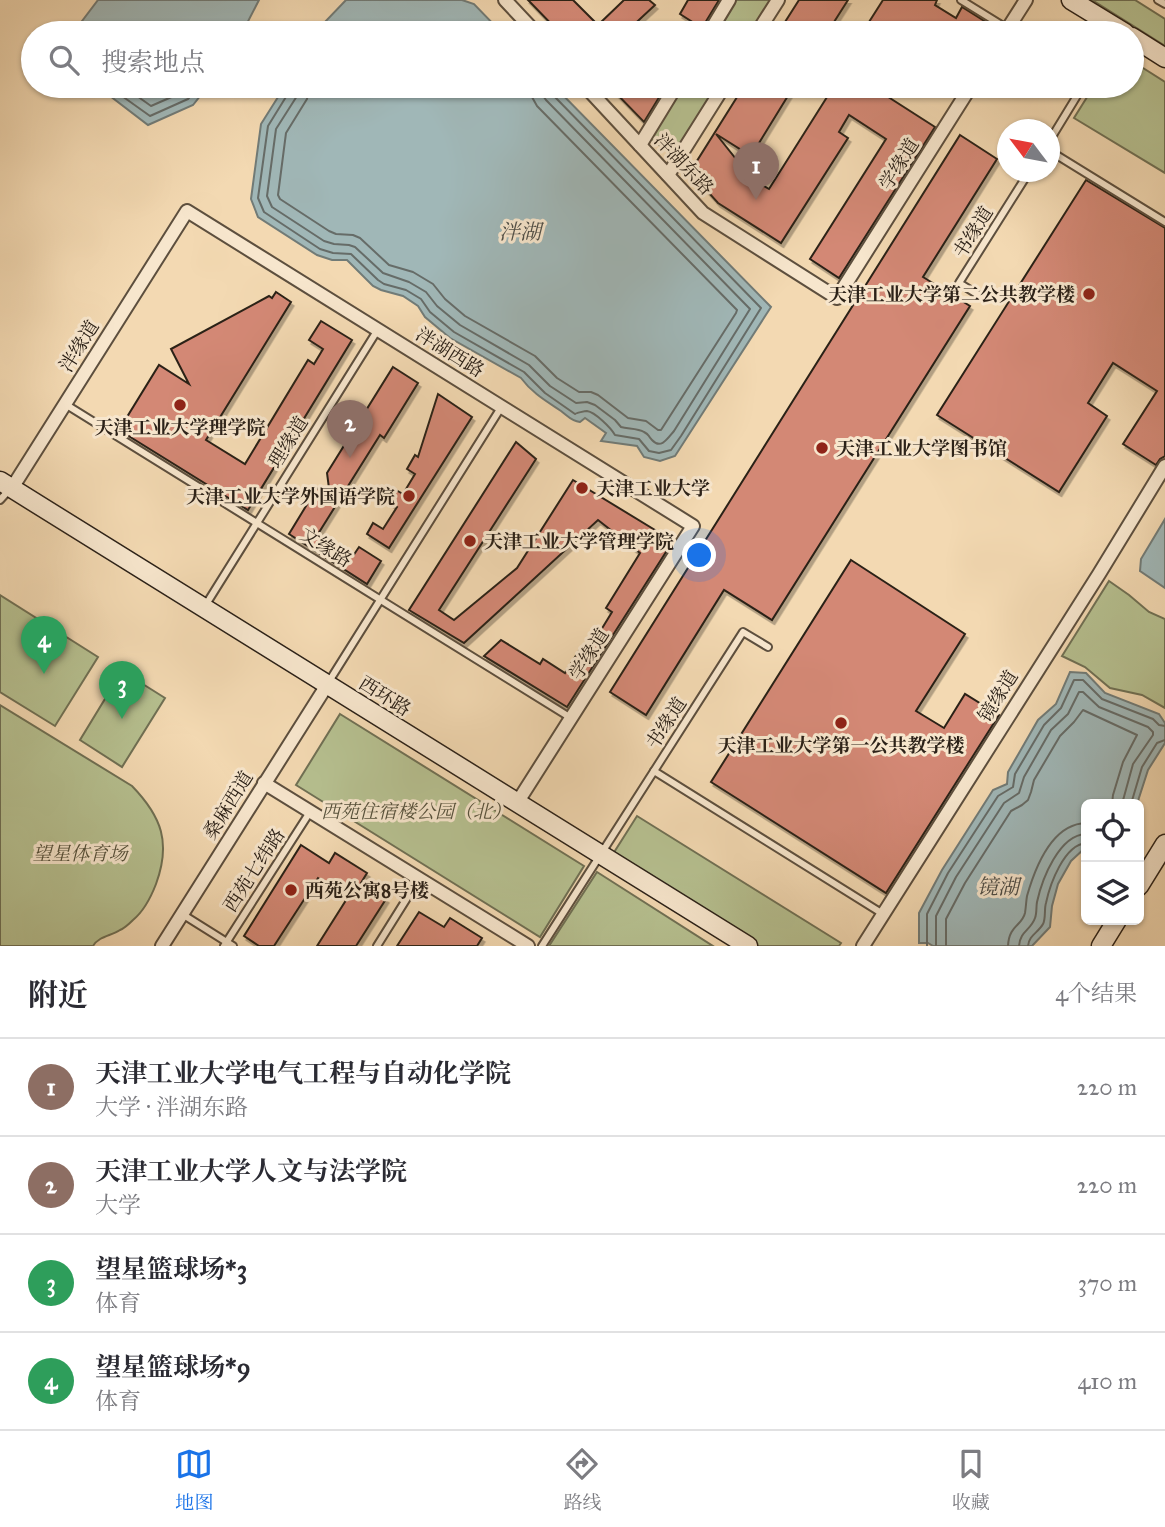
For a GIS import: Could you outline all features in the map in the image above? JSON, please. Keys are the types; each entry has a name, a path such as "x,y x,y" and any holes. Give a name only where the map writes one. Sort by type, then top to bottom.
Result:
{"street":[{"path":"505,0 525,21"},
{"path":"716,21 729,0"},
{"path":"765,21 778,0"},
{"path":"1012,21 1026,0"},
{"path":"1071,0 1104,21"},
{"path":"1144,46 1165,58"},
{"name":"泮湖东路","path":"596,98 703,213 837,298"},
{"path":"640,145 669,98"},
{"path":"668,175 716,98"},
{"name":"学缘道","path":"837,298 963,98"},
{"name":"泮湖西路","path":"187,212 693,526"},
{"name":"泮缘道","path":"4,489 65,404 187,212"},
{"name":"镜缘道","path":"863,946 1165,466"},
{"name":"西环路","path":"4,489 204,608 748,946"},
{"name":"学缘道","path":"517,803 693,526"},
{"name":"桑麻西道","path":"162,946 327,685"},
{"path":"264,783 528,946"},
{"path":"1144,878 1165,844"},
{"path":"1101,946 1114,925"}],"lane":[{"path":"961,0 991,21"},
{"path":"1158,0 1165,4"},
{"path":"1060,123 1075,98"},
{"path":"1060,158 1165,222"},
{"name":"书缘道","path":"985,299 959,283 1024,182"},
{"name":"理缘道","path":"204,608 378,330"},
{"name":"文缘路","path":"65,404 571,718"},
{"path":"327,685 502,406"},
{"name":"书缘道","path":"542,946 743,632 768,647"},
{"path":"654,771 883,914"},
{"name":"西苑七纬路","path":"228,945 310,812"},
{"path":"377,946 419,879"},
{"path":"182,914 228,945"}],"green space":[{"path":"736,0 772,0 759,21 723,21"},
{"path":"1092,0 1135,0 1165,19 1165,46 1144,33 1144,21 1125,21"},
{"path":"1144,69 1165,82 1165,173 1074,118 1086,98 1144,98"},
{"path":"675,98 711,98 675,155 649,139"},
{"path":"1109,581 1149,612 1165,619 1165,708 1142,695 1110,688 1085,667 1062,656"},
{"path":"0,595 98,657 55,726 0,692"},
{"path":"122,671 165,698 122,767 80,740"},
{"name":"望星体育场","path":"0,705 132,786 157,820 163,843 163,856 161,869 149,899 127,926 102,938 93,946 0,946"},
{"name":"西苑住宿楼公园（北）","path":"340,714 584,866 540,937 296,785"},
{"path":"637,816 841,943 839,946 758,946 613,854"},
{"path":"597,872 713,946 549,946"}],"water":[{"path":"98,0 259,0 248,21 82,21"},
{"path":"346,0 462,0 474,4 490,21 326,21"},
{"path":"113,98 199,98 193,105 148,125"},
{"name":"泮湖","path":"277,98 566,98 771,307 675,456 660,461 644,457 637,446 601,441 606,433 585,418 580,422 572,419 535,392 521,378 450,338 425,317 418,306 403,296 373,286 347,260 332,260 317,255 258,217 251,199 261,124"},
{"path":"1165,519 1165,588 1140,571 1141,559"},
{"name":"镜湖","path":"1070,672 1086,673 1105,693 1159,714 1165,723 1165,743 1148,770 1139,799 1081,799 1081,852 1071,861 1058,884 1050,927 1032,946 933,946 919,943 919,913 942,870 993,790 1007,784 1008,772 1038,720 1056,704"}],"building":[{"path":"528,0 573,0 594,21 548,21"},
{"path":"624,0 649,0 655,5 638,21 602,21"},
{"path":"688,0 719,0 706,21 691,21 680,14"},
{"path":"799,0 848,0 835,21 786,21"},
{"path":"883,0 937,0 935,5 956,18 962,7 984,21 870,21"},
{"path":"621,98 659,98 644,122"},
{"path":"736,98 787,98 751,156 716,134 752,179 769,189 826,98 890,98 935,127 839,278 810,259 886,139 849,115 839,132 848,138 781,243 718,203 690,172"},
{"name":"天津工业大学图书馆","path":"960,135 997,159 923,277 970,306 772,620 724,590 646,715 610,692"},
{"name":"天津工业大学第二公共教学楼","path":"1086,180 1165,228 1165,456 1156,465 1123,444 1157,391 1113,363 1088,403 1107,416 1059,492 937,415"},
{"name":"天津工业大学理学院","path":"276,292 291,302 206,440 245,464 308,360 314,364 323,349 309,340 321,321 352,340 248,510 119,430 159,365 189,384 171,349 269,296 272,298"},
{"path":"393,367 418,383 384,438 380,435 318,534 353,556 359,547 381,561 367,584 289,534 317,488 330,496 327,473"},
{"path":"438,394 472,417 389,548 367,534 373,523 383,529 397,507 387,501 394,489 403,494 415,474 407,469 415,455 418,457"},
{"path":"516,442 536,459 439,610 454,620 517,568 573,480 673,541 567,707 484,656 501,640 540,664 543,659 565,673 580,649 587,653 612,612 606,608 640,553 598,520 464,643 409,610"},
{"name":"天津工业大学第一公共教学楼","path":"851,560 965,634 916,711 944,728 965,694 999,715 886,893 711,782"},
{"name":"西苑公寓8号楼","path":"301,845 329,863 335,853 367,873 361,883 386,899 356,946 317,946 348,897 318,878 274,946 259,946 244,936"},
{"path":"419,912 444,927 450,918 482,938 477,946 397,946"}],"place":[{"name":"天津工业大学电气工程与自动化学院","path":"756,200"},
{"name":"天津工业大学第二公共教学楼","path":"1089,294"},
{"name":"天津工业大学理学院","path":"180,405"},
{"name":"天津工业大学图书馆","path":"822,448"},
{"name":"天津工业大学人文与法学院","path":"350,458"},
{"name":"天津工业大学","path":"582,488"},
{"name":"天津工业大学外国语学院","path":"409,496"},
{"name":"天津工业大学管理学院","path":"470,541"},
{"name":"望星篮球场*9","path":"44,674"},
{"name":"望星篮球场*3","path":"122,719"},
{"name":"天津工业大学第一公共教学楼","path":"841,723"},
{"name":"西苑公寓8号楼","path":"291,890"}]}
